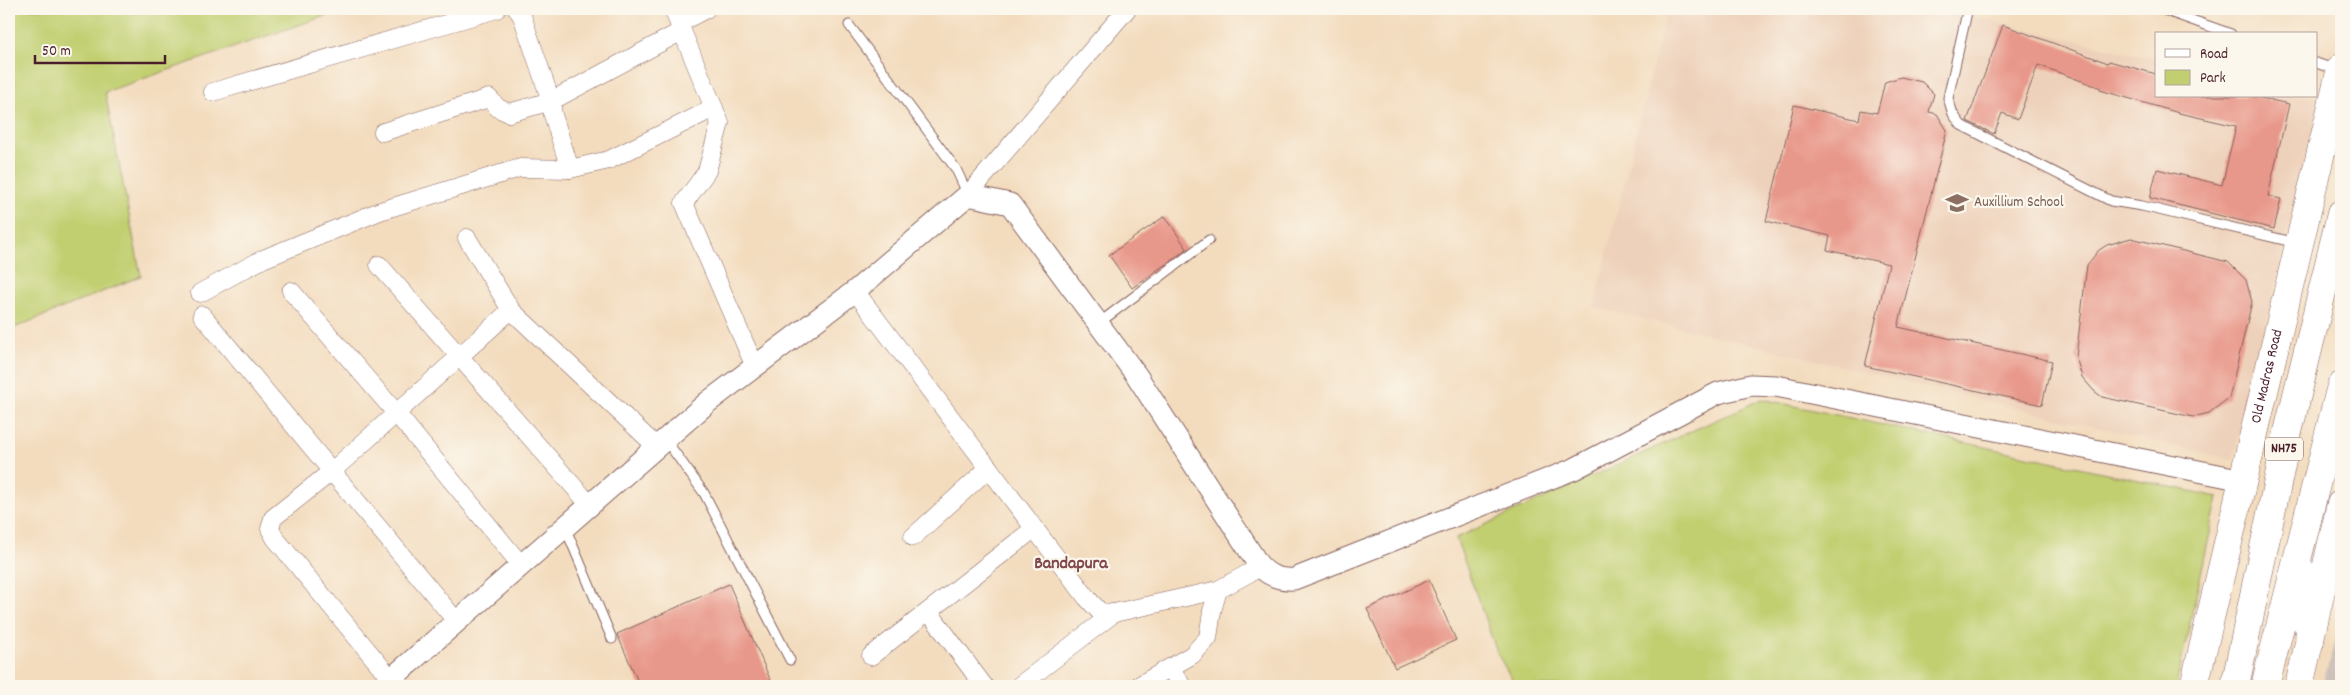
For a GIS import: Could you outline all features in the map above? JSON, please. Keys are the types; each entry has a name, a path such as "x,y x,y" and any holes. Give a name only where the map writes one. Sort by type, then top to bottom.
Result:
{"main road":[{"name":"Old Madras Road","path":"2194,686 2341,69"},
{"name":"NH75","path":"2235,686 2288,432 2341,214"},
{"name":"NH75","path":"2265,686 2341,386"},
{"path":"2299,686 2341,504"},
{"path":"2298,555 2310,641"}],"street":[{"path":"212,92 498,9"},
{"path":"517,9 522,16 551,101 553,115 570,170"},
{"path":"383,132 489,98 498,108 509,113 551,101 678,21 706,9"},
{"path":"511,310 460,358 331,472 273,518 270,529 275,538 387,683 708,402 855,291 968,195 1127,9"},
{"path":"678,21 720,122 707,171 684,203 755,367"},
{"path":"200,293 264,259 380,211 520,168 570,170 609,160 714,108"},
{"path":"968,195 1010,204 1137,376 1260,567 1277,578 1294,579 1574,469 1718,393 1750,385 1776,386 2243,480"},
{"path":"468,238 511,310 661,443"},
{"path":"379,265 590,506"},
{"path":"291,291 397,414 522,565"},
{"path":"855,291 1034,528 1100,612 1114,613 1218,590 1260,567"},
{"path":"202,316 457,622"},
{"path":"913,537 989,468"},
{"path":"872,656 1034,528"},
{"path":"1138,686 1192,655 1208,638 1212,611 1218,590"},
{"path":"929,612 984,686"},
{"path":"1019,686 1114,613"},
{"path":"1171,668 1182,686"}],"lane":[{"path":"2161,9 2225,32"},
{"path":"1966,12 1948,98 1953,114 1961,125 2111,201 2142,206 2300,244"},
{"path":"849,25 956,169 968,195"},
{"path":"2318,63 2341,69"},
{"path":"1099,323 1210,240"},
{"path":"661,443 704,494 790,660"},
{"path":"565,528 612,639"}],"shaded area":[{"name":"Auxillium School","path":"1667,9 1941,9 2155,59 2155,98 2321,98 2233,460 1594,307"},
{"path":"2341,620 2341,686 2322,686"}],"green space":[{"path":"9,9 345,9 105,92 141,276 9,330"},
{"path":"1762,399 2218,497 2176,686 1516,686 1498,655 1456,538"}],"building":[{"path":"2003,25 2108,63 2109,61 2155,74 2155,98 2261,98 2289,104 2268,196 2281,199 2274,229 2150,198 2157,169 2222,185 2236,126 2179,113 2100,90 2101,88 2038,65 2018,119 2002,113 1994,134 1967,121"},
{"path":"1901,77 1922,82 1934,94 1929,112 1937,114 1947,130 1898,327 2052,361 2042,405 1865,366 1889,264 1827,250 1830,236 1766,221 1794,105 1859,120 1861,110 1877,113 1885,82"},
{"path":"1165,216 1187,249 1132,288 1109,255"},
{"path":"2131,238 2228,262 2246,280 2252,302 2229,398 2209,413 2193,417 2102,397 2082,377 2076,357 2087,265 2099,250 2107,245"},
{"path":"1429,580 1456,640 1395,668 1367,609"},
{"path":"729,584 773,686 640,686 617,634"}],"place":[{"name":"Auxillium School","path":"1957,203"}],"district":[{"name":"Bandapura","path":"1071,564"}]}
